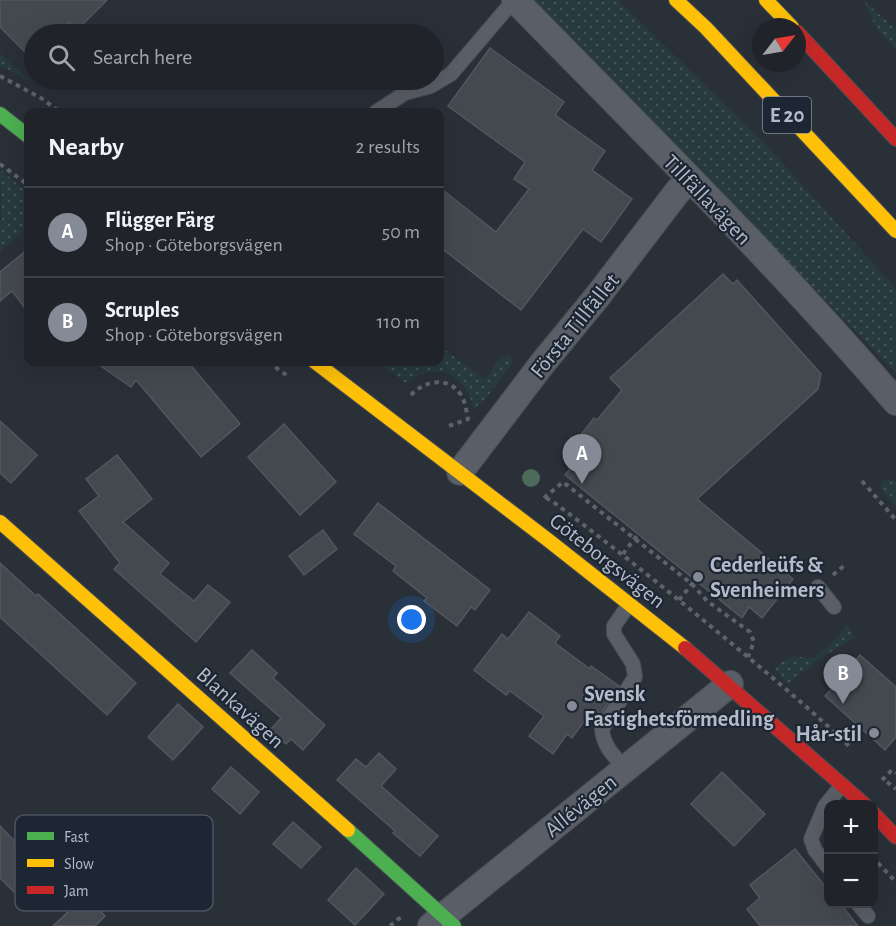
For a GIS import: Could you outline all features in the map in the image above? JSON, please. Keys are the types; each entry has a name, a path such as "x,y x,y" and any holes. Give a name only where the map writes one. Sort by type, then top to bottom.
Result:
{"main road":[{"name":"E 20","path":"676,0 706,28 896,231"},
{"path":"766,0 783,18"},
{"path":"806,42 896,139"},
{"path":"0,114 24,133"},
{"name":"Göteborgsvägen","path":"320,366 630,603 730,684 859,800"},
{"name":"Blankavägen","path":"0,522 424,898 443,923"},
{"path":"878,819 896,837"}],"street":[{"name":"Tillfällavägen","path":"515,0 690,179 844,342 896,402"},
{"name":"Första Tillfället","path":"460,472 542,364 597,297 678,191 690,179"},
{"name":"Allévägen","path":"443,923 625,768 730,684"}],"lane":[{"path":"444,78 451,74 515,0"},
{"path":"382,108 405,93 416,90"},
{"path":"818,587 834,607"},
{"path":"625,768 608,749 602,737 602,729 635,677 633,664 614,634 614,626 630,603"},
{"path":"824,862 815,850 811,839 825,806 842,785"},
{"path":"862,908 868,916"}],"path":[{"path":"0,76 24,89"},
{"path":"26,90 55,108"},
{"path":"0,164 24,182"},
{"path":"411,395 428,383 442,381 453,386 465,403 468,419 448,427"},
{"path":"862,481 896,520"},
{"path":"544,498 563,482 636,536 693,582 707,601 750,632 754,642 748,657"},
{"path":"623,554 636,536"},
{"path":"679,600 693,582"},
{"path":"883,779 892,770 896,773"},
{"path":"878,863 896,882"}],"green space":[{"path":"534,0 618,0 768,147 896,289 896,373"},
{"path":"864,1 896,29 896,49 876,28"},
{"path":"0,54 24,78 0,65"},
{"path":"0,169 24,190 24,231 0,251 0,221 2,219"},
{"path":"444,349 485,380 500,358 508,355 513,360 487,397 474,409 464,386 448,374 429,373 406,383 383,366 444,366"},
{"path":"883,479 893,480 896,483 896,507 880,488"},
{"path":"847,625 855,637 819,659 788,684 775,669 788,658 814,658 832,643"}],"building":[{"path":"0,0 107,0 83,24 69,22 67,24 24,24 24,51 0,27"},
{"path":"490,48 564,102 555,115 605,151 592,170 632,199 601,242 583,229 521,310 444,250 444,191 496,232 529,189 514,179 525,162 448,106"},
{"path":"24,252 24,307 12,291 0,301 0,272"},
{"path":"723,274 733,284 737,280 821,374 818,389 697,499 793,579 762,618 749,607 742,618 565,475 573,465 563,458 594,418 597,420 622,390 610,378"},
{"path":"101,366 191,366 240,424 201,457 136,380 131,387"},
{"path":"0,421 37,455 11,483 0,473"},
{"path":"284,424 336,482 300,515 248,457"},
{"path":"117,455 152,499 123,522 169,563 160,574 194,601 208,585 230,602 196,642 114,569 120,563 79,511 99,496 86,479"},
{"path":"378,503 490,590 475,610 471,607 457,626 424,601 427,598 393,571 396,566 354,534"},
{"path":"323,530 337,549 304,575 289,556"},
{"path":"0,563 36,596 38,594 136,683 107,715 0,617"},
{"path":"529,612 560,636 555,643 590,669 591,666 619,686 601,714 593,709 572,738 567,734 553,754 529,736 544,716 510,691 506,695 474,670 502,634 508,639"},
{"path":"252,650 277,673 273,678 325,725 303,750 291,739 286,744 270,730 281,718 230,673"},
{"path":"860,655 896,687 896,737 885,750 825,696"},
{"path":"178,704 203,727 173,760 148,737"},
{"path":"379,753 396,769 381,786 438,836 420,856 337,780 356,759 366,767"},
{"path":"231,767 259,792 240,814 212,789"},
{"path":"722,772 765,814 734,846 691,804"},
{"path":"293,822 321,847 301,868 273,844"},
{"path":"0,826 15,842 15,891 0,878"},
{"path":"795,849 824,885 824,908 844,908 858,926 760,926 747,909 760,898 750,885"},
{"path":"356,868 384,894 355,925 328,900"},
{"path":"69,911 100,911 105,916 95,926 53,926"}],"traffic: fast":[{"path":"0,114 24,133"},
{"path":"348,830 454,926"}],"traffic: slow":[{"path":"676,0 706,28 896,231"},
{"path":"766,0 783,18"},
{"path":"320,366 685,648"},
{"path":"0,522 348,830"}],"traffic: jam":[{"path":"806,42 896,139"},
{"path":"685,648 859,800"},
{"path":"878,818 896,837"}],"place":[{"name":"Flügger Färg","path":"582,484"},
{"name":"Cederleüfs & Svenheimers","path":"698,577"},
{"name":"Scruples","path":"843,704"},
{"name":"Svensk Fastighetsförmedling","path":"572,706"},
{"name":"Hår-stil","path":"874,733"}]}
